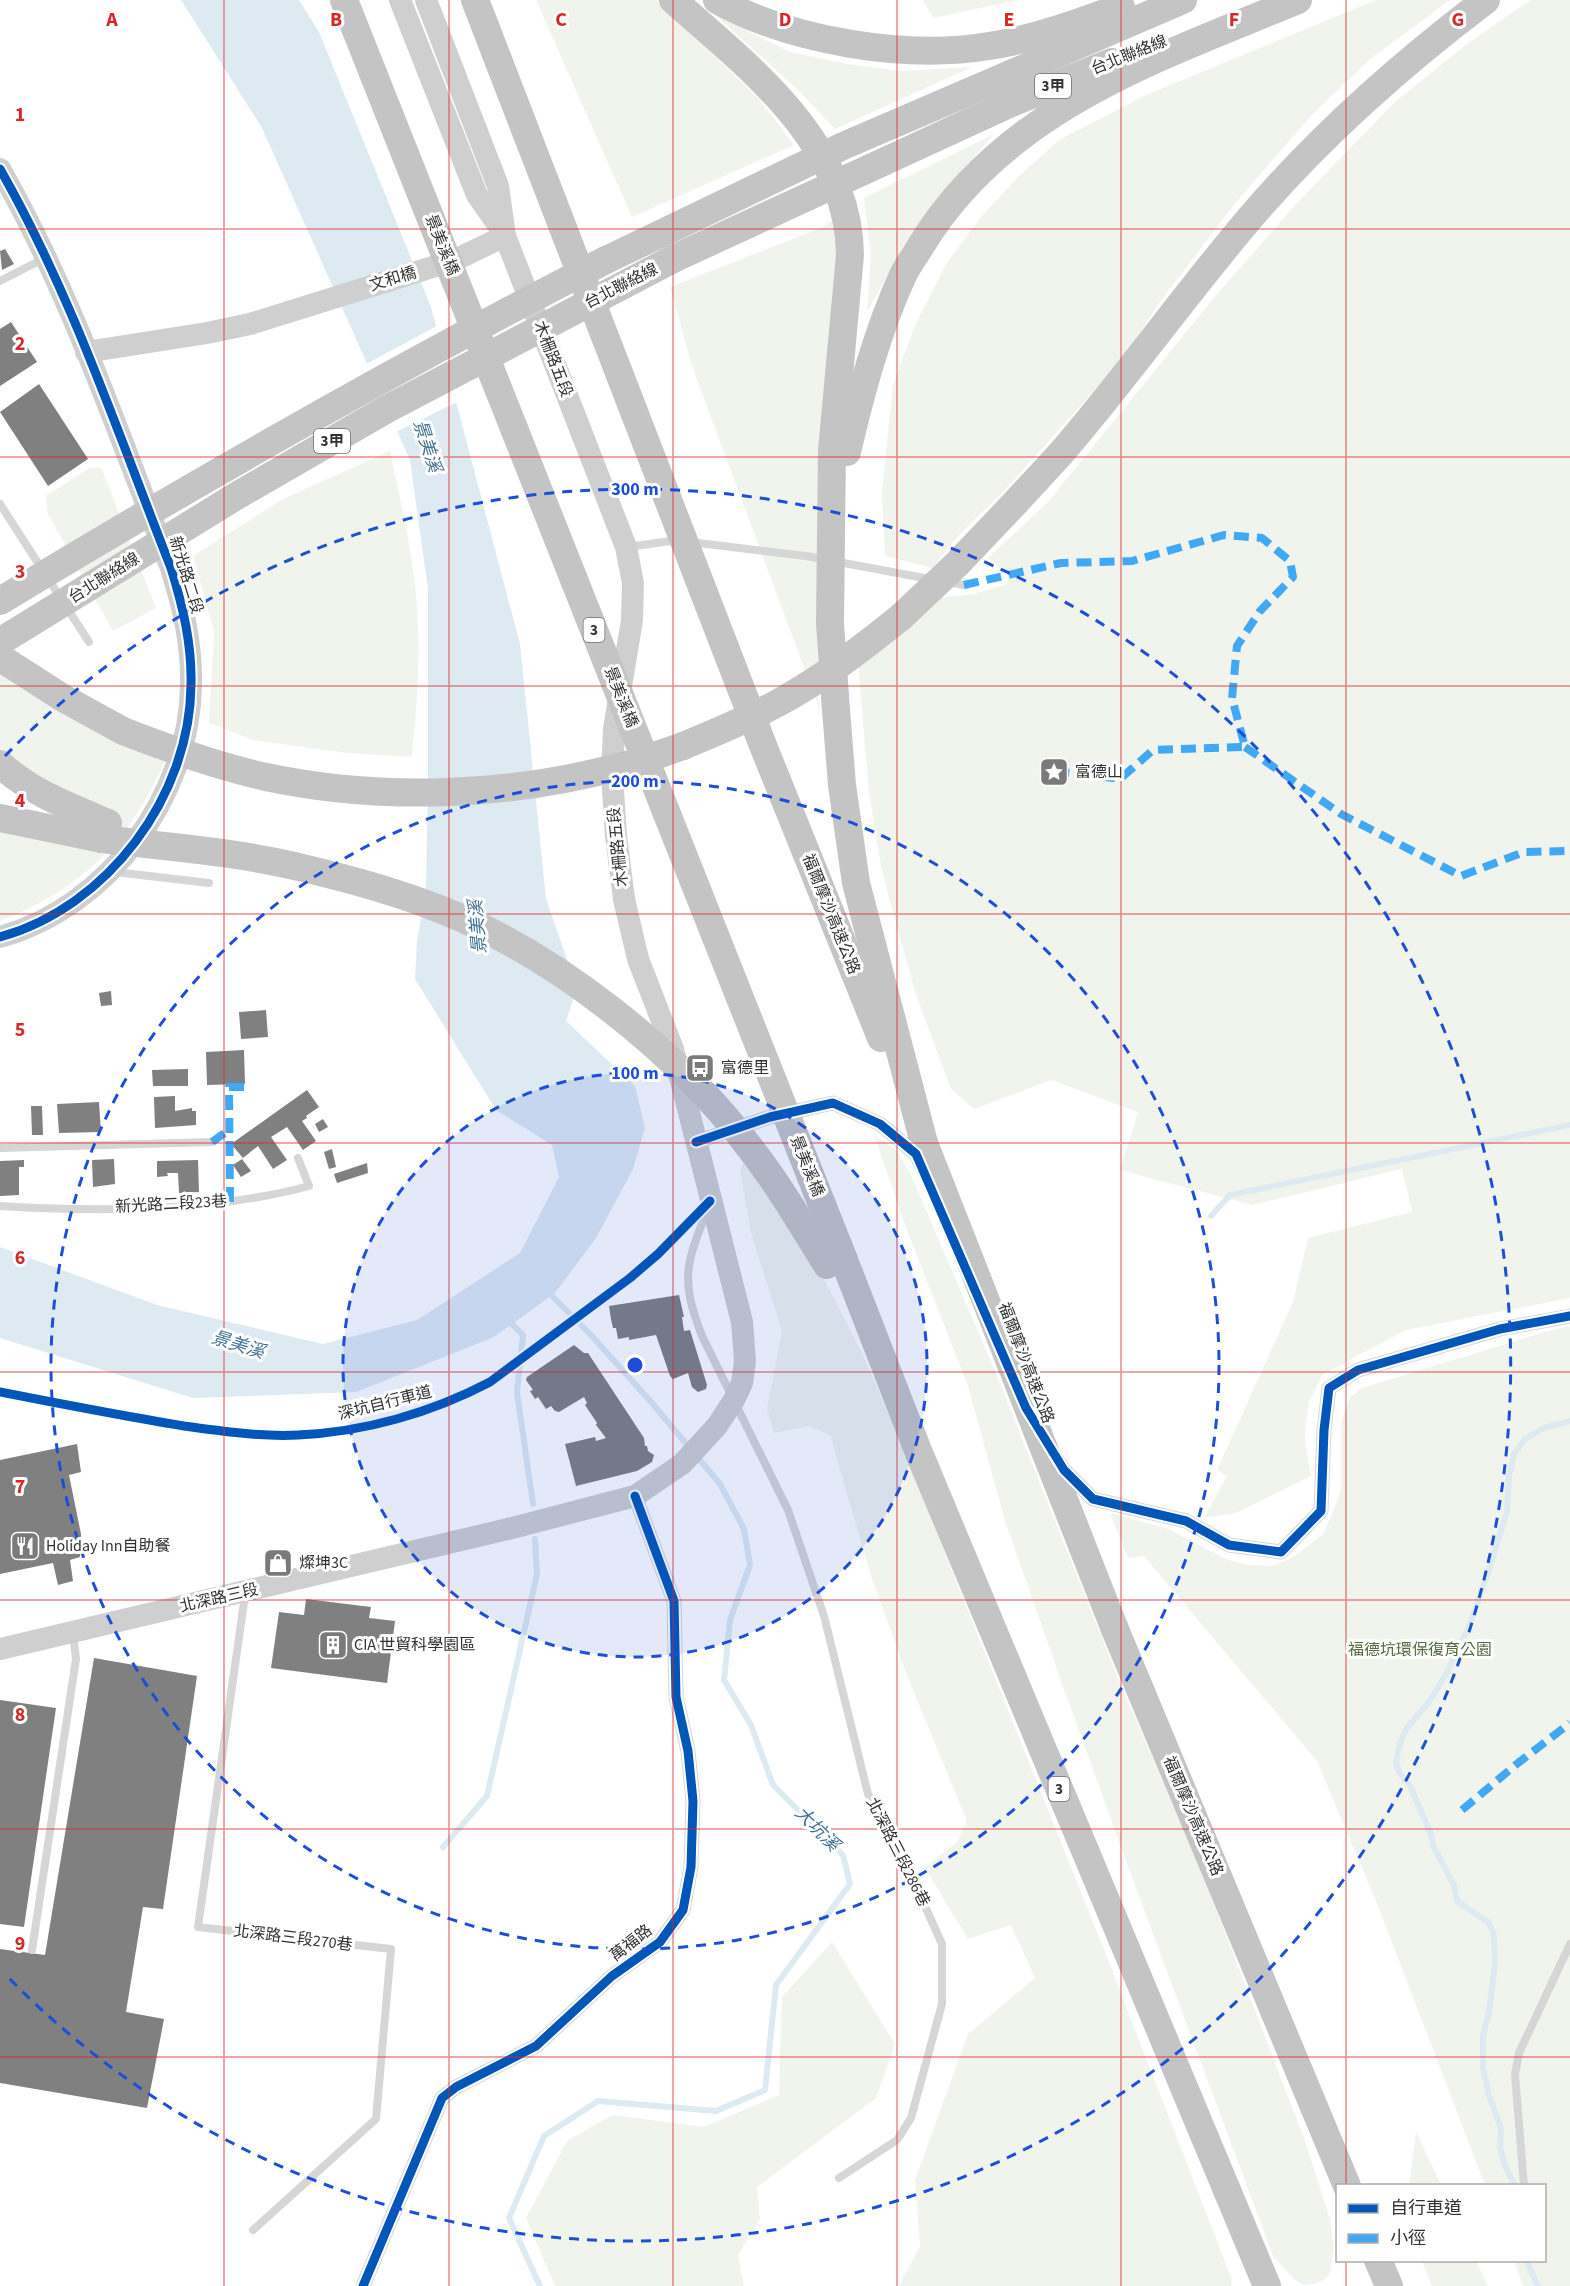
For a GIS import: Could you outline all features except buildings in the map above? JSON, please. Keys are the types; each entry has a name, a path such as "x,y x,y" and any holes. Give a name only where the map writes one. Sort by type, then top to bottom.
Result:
{"highway":[{"name":"景美溪橋","path":"344,0 835,1263"},
{"name":"福爾摩沙高速公路","path":"475,0 762,743 924,1143 1114,1627 1346,2184"},
{"path":"673,0 782,99 807,132 845,207 850,236 850,255 830,566 830,623 842,785 856,883 924,1143"},
{"path":"717,0 776,25 837,43 916,51 988,46 1061,29 1140,0"},
{"name":"台北聯絡線","path":"0,601 323,411 499,315 606,260 821,156 1183,0"},
{"name":"台北聯絡線","path":"3,648 238,495 387,409 673,259 1008,104 1187,31 1277,0"},
{"path":"839,451 878,337 904,273 938,218 972,178 1014,141 1062,107 1106,82 1298,0"},
{"path":"3,648 63,698 123,731 217,764 266,777 332,787 396,791 457,791 523,786 619,767 683,746 727,728 776,704 866,645 901,617 957,564 1068,446 1249,219 1300,162 1358,105 1428,43 1486,0"},
{"path":"0,764 49,798 105,831"},
{"path":"0,818 105,831 302,867 389,891 444,910 495,935 544,963 606,1006 648,1039 723,1114 835,1263"},
{"name":"3","path":"835,1263 919,1453 1267,2286"},
{"path":"1379,2262 1389,2286"}],"main road":[{"name":"木柵路五段","path":"400,0 477,195 505,236 626,547 633,583 632,620 614,729 612,775 616,836 631,938 673,1049 742,1322 745,1361 742,1383 734,1400"},
{"name":"木柵路五段","path":"426,0 498,186 505,236"},
{"name":"新光路二段","path":"0,169 46,258 86,352 171,568 189,639 191,686 188,726 177,765 140,837 111,872 78,898 44,920 0,937"},
{"name":"文和橋","path":"86,352 207,333 278,315 455,260 505,236"},
{"path":"635,1496 682,1464 712,1432 734,1400"},
{"name":"北深路三段","path":"0,1649 508,1529 635,1496"}],"street":[{"path":"696,1142 770,1117 833,1103 880,1124 916,1154 1026,1408 1064,1470 1093,1499 1186,1521 1228,1545 1281,1552 1321,1511 1324,1430 1329,1388 1358,1370 1500,1329 1570,1316"},
{"name":"萬福路","path":"363,2286 442,2098 456,2087 536,2046 612,1976 660,1942 683,1910 691,1867 693,1801 688,1751 676,1697 674,1601 635,1496"}],"lane":[{"path":"0,281 46,258"},
{"path":"0,504 89,642"},
{"path":"626,547 674,540 806,556 964,585"},
{"path":"111,872 209,883"},
{"path":"0,1148 212,1142"},
{"name":"新光路二段23巷","path":"0,1206 156,1208 275,1196 309,1186 298,1158"},
{"name":"北深路三段286巷","path":"710,1200 690,1261 688,1282 692,1306 702,1336 788,1510 824,1616 868,1794 915,1884 942,1944 942,2004 911,2118 897,2140 839,2178"},
{"name":"北深路三段270巷","path":"245,1592 198,1926 391,1949 376,2119 253,2230"},
{"path":"32,1950 76,1659 73,1632"},
{"path":"1524,2184 1515,2074 1519,2053 1570,1944"}],"green space":[{"path":"536,0 656,0 758,98 794,145 632,217"},
{"path":"923,0 1018,0 933,18"},
{"path":"1376,0 1450,0 1369,60 1311,116 1237,201 1160,302 1121,361 1003,492 957,537 932,568 885,556 882,491 893,385 916,323 947,263 981,217 1019,176 1059,140 1144,96"},
{"path":"1531,0 1570,0 1570,1298 1406,1330 1323,1374 1309,1401 1305,1430 1311,1476 1236,1513 1204,1518 1227,1476 1217,1470 1293,1302 1308,1238 1412,1212 1402,1169 1252,1205 1120,1170 1138,1112 1051,1080 974,1109 951,1089 916,995 881,866 869,792 858,664 939,598 974,594 1007,584 1008,574 988,558 1048,502 1217,294 1298,202 1395,102 1468,43"},
{"path":"714,14 790,52 848,64 900,71 972,67 835,129 797,89"},
{"path":"994,134 944,191 903,247 867,312 871,255 864,198"},
{"path":"834,219 840,250 820,536 817,651 819,708 692,366 670,287 823,227"},
{"path":"390,451 408,537 417,602 418,674 412,757 348,753 253,740 209,723 214,631 193,556 283,499"},
{"path":"101,467 156,608 113,631 47,512 46,496 90,468"},
{"path":"0,674 167,756 138,812 102,857 57,893 0,921 0,831 96,807 29,770 0,748"},
{"path":"874,1135 896,1149 911,1175 995,1371 1122,1688 1195,1854 1304,2138 1330,2219 1334,2247 1330,2273 1324,2280 1314,2284 1303,2285 1294,2279 1273,2256 1065,1692 1005,1521 968,1386 908,1233"},
{"path":"745,1157 812,1256 861,1351 915,1474 1105,1952 1232,2280 1231,2286 899,2286 920,2246 915,2180 968,2034 1035,1978 1011,1925 968,1939 925,1868 957,1842 967,1821 908,1678 871,1576 830,1435 809,1426 774,1433 767,1409 782,1331 751,1233 740,1170"},
{"name":"福德坑環保復育公園","path":"1570,1326 1570,2286 1523,2286 1514,2262 1546,2262 1546,2184 1485,2184 1378,1906 1317,1761 1144,1556 1128,1558 1110,1513 1168,1529 1228,1560 1248,1565 1272,1566 1292,1558 1323,1534 1341,1490 1341,1423 1350,1397 1362,1388"},
{"path":"832,1942 895,2044 876,2098 757,2187 760,2219 738,2255 744,2286 555,2286 526,2218 567,2141 612,2115 704,2127 779,2095 782,1997"},
{"path":"1416,2132 1441,2184 1409,2184"},
{"path":"1422,2262 1476,2262 1488,2286 1432,2286"}],"water":[{"name":"景美溪","path":"181,0 299,0 319,32 431,307 520,644 546,899 577,988 566,1021 635,1086 645,1128 633,1169 596,1238 555,1293 494,1337 356,1392 193,1398 0,1338 0,1247 157,1305 323,1344 417,1320 520,1253 559,1177 552,1145 496,1110 415,979 417,942 426,885 428,589 410,460 262,128"}],"pier":[{"path":"439,325 459,401 394,433 364,365"}],"waterway":[{"path":"1211,1216 1230,1195 1570,1125"},
{"name":"大坑溪","path":"540,2286 509,2218 544,2136 598,2101 716,2111 765,2090 776,1985 850,1884 843,1855 773,1785 751,1725 724,1680 730,1620 750,1565 744,1529 720,1484 652,1403 590,1334 547,1291"},
{"path":"508,1320 523,1335 517,1392 533,1504"},
{"path":"1514,2184 1505,2166 1500,2147 1501,2129 1489,2095 1483,2068 1483,2036 1489,2012 1495,1964 1494,1935 1489,1923 1457,1901 1454,1885 1433,1846 1431,1834 1410,1786 1399,1772 1396,1762 1406,1729 1429,1702 1446,1674 1468,1629 1507,1511 1509,1476 1514,1454 1525,1439 1544,1428 1570,1421"},
{"path":"443,1847 487,1796 537,1574 535,1539"},
{"path":"1527,2262 1538,2286"}],"marked path":[{"path":"964,585 1061,563 1132,561 1224,535 1262,538 1290,561 1293,577 1260,611 1237,646 1232,698 1245,747 1153,750 1120,779 1053,771"},
{"path":"1245,747 1341,814 1461,876 1524,852 1570,851"},
{"path":"230,1202 229,1087 247,1087"},
{"path":"212,1142 229,1130"},
{"path":"1462,1810 1570,1723"}],"cycle path":[{"path":"0,169 26,217 72,315 171,568 186,626 191,685 187,726 176,767 159,806 136,841 108,873 75,901 39,922 0,937"},
{"path":"696,1142 770,1117 833,1103 880,1124 916,1154 1026,1408 1064,1470 1093,1499 1186,1521 1229,1545 1281,1552 1321,1511 1324,1430 1329,1388 1358,1370 1500,1329 1570,1316"},
{"name":"深坑自行車道","path":"0,1392 161,1422 255,1434 323,1433 397,1419 444,1403 490,1382 630,1278 658,1254 710,1201"},
{"path":"363,2286 442,2098 456,2087 536,2046 612,1976 660,1942 683,1910 691,1867 693,1801 688,1751 676,1697 674,1601 635,1496"}],"place":[{"name":"富德山","path":"1054,772"},
{"name":"富德里","path":"700,1068"},
{"name":"Holiday Inn自助餐","path":"25,1546"},
{"name":"燦坤3C","path":"278,1563"},
{"name":"CIA 世貿科學園區","path":"333,1645"}]}
